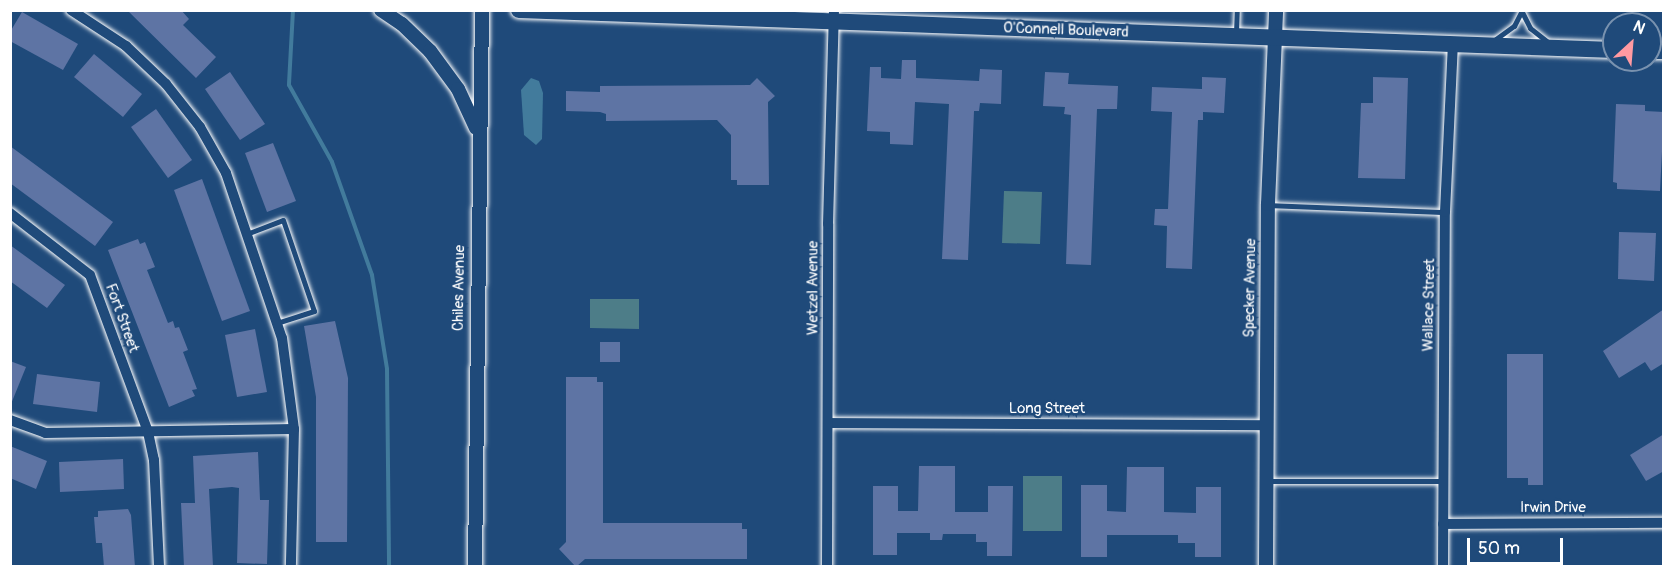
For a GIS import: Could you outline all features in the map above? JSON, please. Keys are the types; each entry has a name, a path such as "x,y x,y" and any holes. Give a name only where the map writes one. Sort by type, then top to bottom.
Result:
{"main road":[{"name":"O'Connell Boulevard","path":"519,10 834,16 1275,38 1602,50"}],"street":[{"path":"71,10 126,46 166,84 200,127 221,164 249,233 278,323 294,429 291,567"},
{"path":"381,10 416,35 440,64 467,106 478,139"},
{"name":"Chiles Avenue","path":"475,567 478,139 482,10"},
{"name":"Specker Avenue","path":"1266,567 1268,204 1276,10"},
{"name":"Wetzel Avenue","path":"826,567 834,16"},
{"name":"Wallace Street","path":"1443,567 1445,212 1453,44"},
{"name":"Fort Street","path":"10,213 90,275 148,432 154,460 159,567"},
{"path":"10,420 45,434 294,429"},
{"name":"Long Street","path":"828,423 1265,425"},
{"name":"Irwin Drive","path":"1443,524 1664,523"}],"lane":[{"path":"1236,36 1237,10"},
{"path":"1486,45 1508,31 1522,11 1536,34 1559,48"},
{"path":"1268,204 1445,212"},
{"path":"249,233 283,220 314,311 278,323"},
{"path":"1265,480 1442,481"}],"green space":[{"path":"1004,191 1042,192 1040,244 1002,243"},
{"path":"590,299 639,299 639,329 590,328"},
{"path":"1023,476 1062,476 1062,531 1023,531"}],"water":[{"path":"531,78 539,81 543,93 542,139 536,145 524,135 521,90"}],"building":[{"path":"127,10 181,10 189,19 183,25 216,57 196,78"},
{"path":"22,12 78,44 63,70 10,41 10,32"},
{"path":"94,54 142,94 123,117 74,77"},
{"path":"902,60 916,60 916,78 979,81 980,69 1002,70 1001,104 980,103 979,111 974,111 968,260 942,259 949,104 915,102 913,145 890,144 890,132 867,131 870,67 881,67 881,78 901,79"},
{"path":"230,72 265,124 240,140 205,89"},
{"path":"1045,72 1069,73 1068,84 1118,86 1117,109 1097,109 1091,265 1066,264 1071,115 1064,114 1065,107 1043,106"},
{"path":"1202,77 1226,78 1224,113 1203,112 1203,120 1198,120 1192,269 1166,268 1167,226 1154,225 1155,209 1168,209 1172,112 1151,111 1152,87 1202,89"},
{"path":"1373,77 1408,78 1405,179 1358,178 1361,103 1373,103"},
{"path":"757,78 775,96 768,102 769,185 737,185 737,180 731,180 731,135 717,120 606,121 606,114 600,112 566,111 566,91 600,92 600,86 750,85"},
{"path":"1616,104 1645,105 1645,111 1664,112 1660,191 1617,189 1617,183 1613,182"},
{"path":"156,109 192,160 168,178 131,127"},
{"path":"273,143 296,201 267,212 245,153"},
{"path":"10,146 113,222 95,246 10,183"},
{"path":"202,179 250,311 222,321 174,190"},
{"path":"1619,232 1656,233 1654,281 1618,279"},
{"path":"138,239 140,244 145,242 155,267 147,270 168,323 173,321 175,328 179,327 188,350 183,352 197,389 192,390 195,396 169,407 108,250"},
{"path":"10,245 65,285 47,308 10,281"},
{"path":"1664,309 1664,363 1651,371 1645,362 1619,378 1603,351"},
{"path":"335,321 348,378 347,542 316,542 316,397 304,326"},
{"path":"255,329 267,392 237,397 225,335"},
{"path":"600,342 620,342 620,362 600,362"},
{"path":"1507,354 1543,354 1543,485 1528,485 1528,478 1507,478"},
{"path":"10,361 26,367 11,404 10,404"},
{"path":"37,374 100,382 97,412 33,404"},
{"path":"566,377 597,377 597,382 603,382 603,523 742,523 742,529 747,529 747,559 585,559 576,567 559,549 566,542"},
{"path":"1664,434 1664,471 1646,481 1630,455"},
{"path":"10,446 47,461 36,489 10,478"},
{"path":"258,452 260,500 269,500 267,564 237,563 239,488 232,487 209,489 213,566 184,567 181,503 195,503 193,456"},
{"path":"123,459 124,489 60,492 59,462"},
{"path":"919,466 955,466 955,512 988,512 988,486 1013,486 1012,556 987,556 987,542 976,542 976,534 943,534 942,540 930,540 930,533 897,533 897,555 873,555 873,486 898,486 898,511 918,511"},
{"path":"1127,467 1164,467 1164,512 1196,513 1196,487 1221,487 1221,557 1195,557 1195,543 1178,543 1178,535 1107,535 1107,557 1081,557 1081,485 1107,485 1107,511 1126,512"},
{"path":"128,509 131,515 135,567 104,567 102,543 96,543 94,517 98,517 98,511"}],"waterway":[{"path":"293,10 289,85 332,162 372,275 387,369 389,566"}]}
